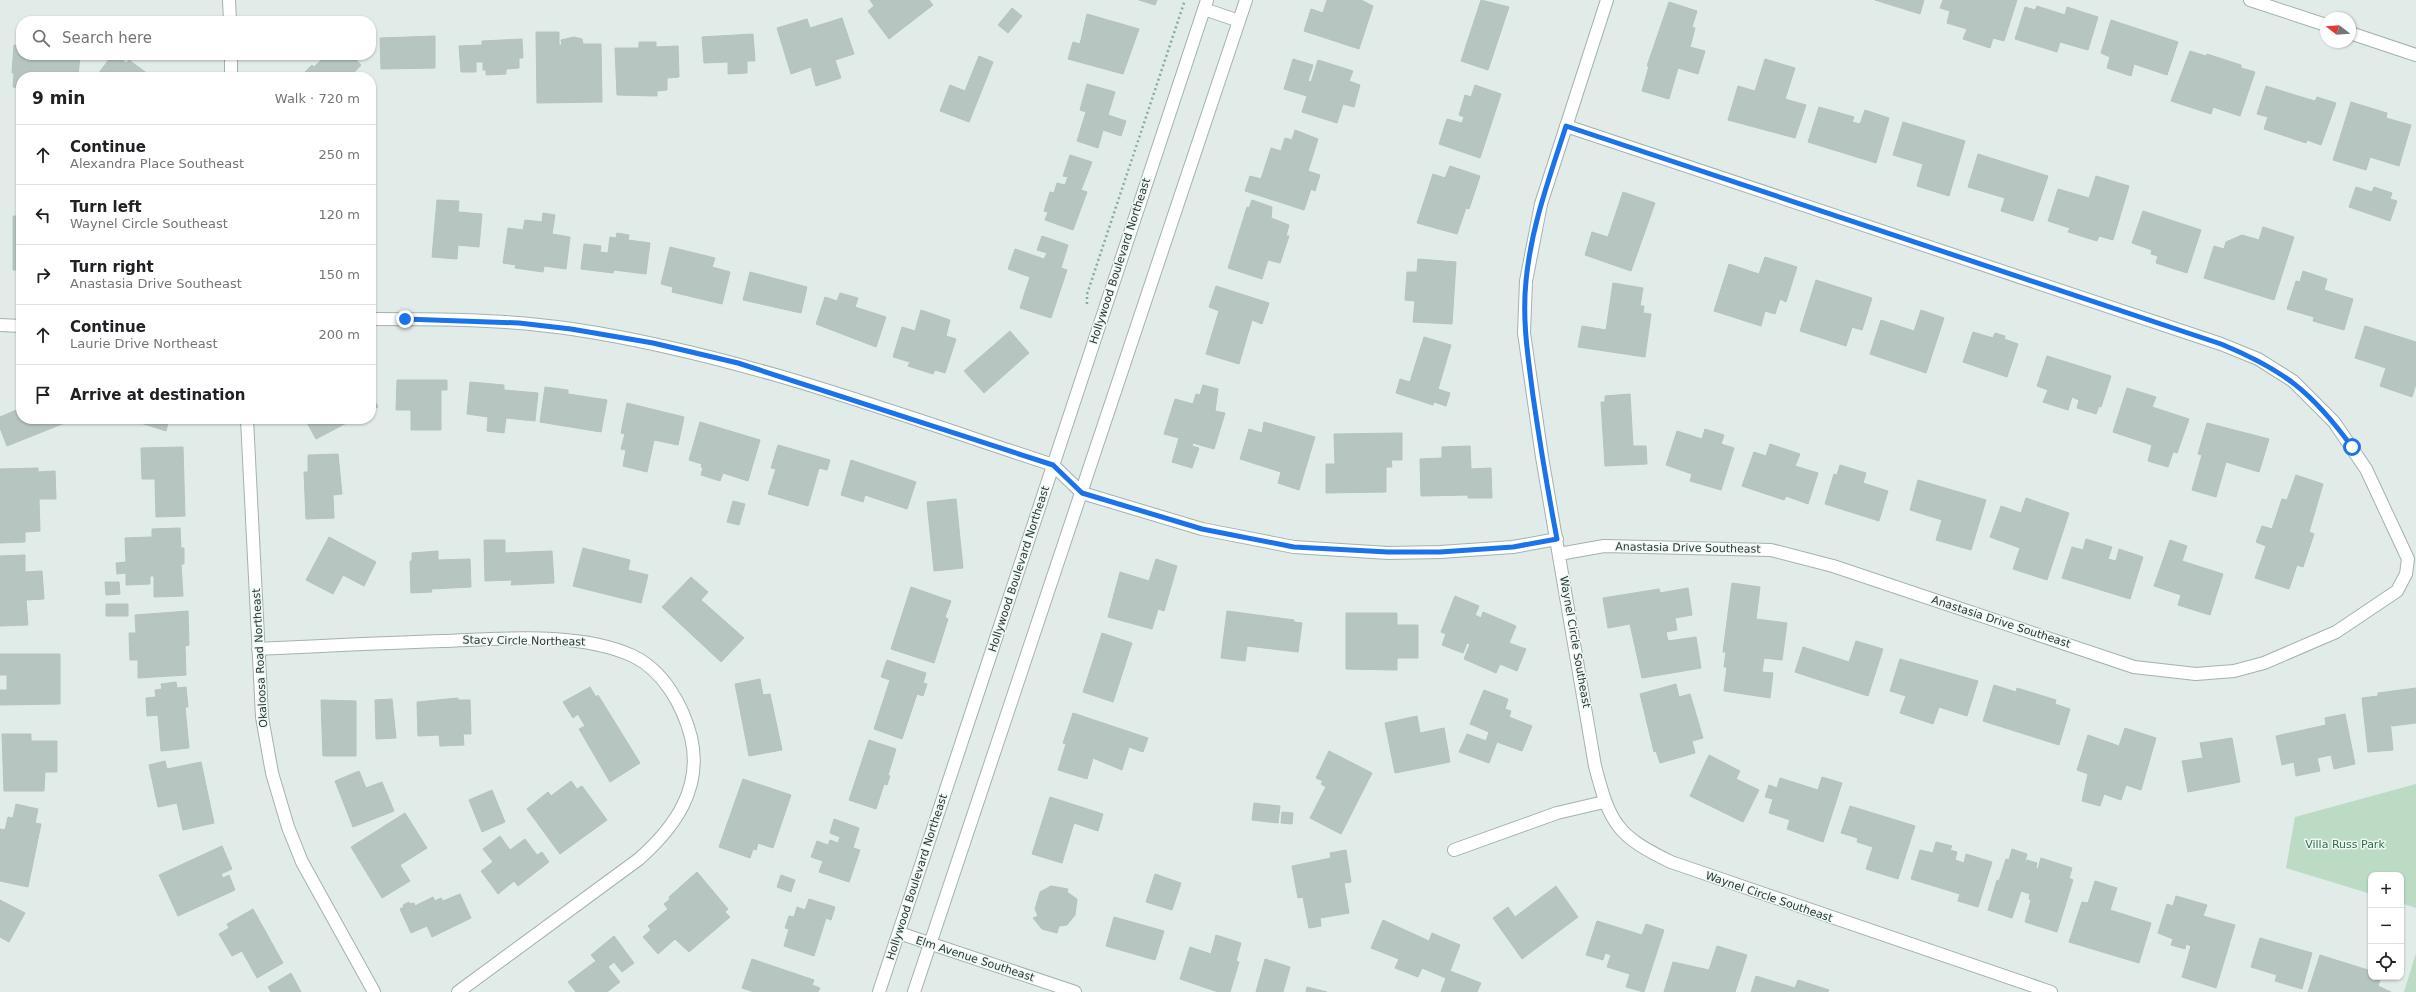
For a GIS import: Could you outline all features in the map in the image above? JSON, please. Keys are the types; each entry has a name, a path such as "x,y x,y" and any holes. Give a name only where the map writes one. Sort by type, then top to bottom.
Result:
{"street":[{"path":"229,0 230,16"},
{"path":"914,992 1246,0"},
{"name":"Waynel Circle Southeast","path":"1606,0 1541,204 1532,240 1526,281 1524,333 1542,457 1596,766 1604,802 1613,820 1626,836 1639,847 1670,862 2051,992"},
{"path":"2250,0 2320,23"},
{"name":"Hollywood Boulevard Northeast","path":"879,992 1206,5 1239,22"},
{"path":"2356,35 2416,55"},
{"path":"231,60 231,72"},
{"path":"1566,126 2221,344 2258,359 2293,381 2320,406 2352,447 2366,469 2406,552 2411,575"},
{"path":"376,319 519,323 571,329 653,343 738,363 1053,465 1082,493 1202,529 1294,547 1388,552 1440,552 1513,547 1557,539"},
{"path":"0,325 16,326"},
{"name":"Okaloosa Road Northeast","path":"247,424 262,717 272,773 288,828 302,862 374,992"},
{"name":"Anastasia Drive Southeast","path":"1559,554 1604,546 1771,550 1833,566 2134,667 2196,674 2234,671 2264,663 2303,648 2336,632 2372,610 2397,591 2411,575"},
{"name":"Stacy Circle Northeast","path":"258,649 478,640 566,640 598,643 634,656 653,671 679,703 686,717 692,743 694,768 688,793 676,821 659,842 639,859 458,992"},
{"path":"1454,850 1557,813 1604,802"},
{"name":"Elm Avenue Southeast","path":"899,933 1075,992"}],"green space":[{"name":"Villa Russ Park","path":"2416,784 2416,908 2404,904 2404,872 2368,872 2368,893 2286,868 2295,817"},
{"path":"2416,953 2416,992 2404,992"}],"building":[{"path":"870,0 929,0 933,5 889,39 868,11 874,6"},
{"path":"1139,0 1157,0 1155,5"},
{"path":"1327,0 1361,0 1373,6 1359,49 1304,31 1311,9 1323,13"},
{"path":"1481,0 1509,7 1488,70 1461,61"},
{"path":"1875,0 1924,0 1920,14"},
{"path":"1943,0 2017,0 2004,41 1993,38 1990,48 1963,39 1967,29 1947,23 1950,11 1940,8"},
{"path":"1669,2 1697,11 1692,27 1695,28 1690,47 1705,51 1698,74 1678,68 1669,99 1642,91 1649,66 1647,66"},
{"path":"2037,6 2065,15 2067,7 2098,17 2088,50 2060,42 2057,52 2015,39 2025,7 2035,10"},
{"path":"1012,8 1022,16 1008,33 998,25"},
{"path":"1087,14 1139,29 1123,74 1068,59 1073,42 1080,44"},
{"path":"842,18 854,54 835,60 841,78 816,86 811,67 791,74 777,28 807,19 810,28"},
{"path":"2111,20 2178,42 2167,75 2134,64 2131,76 2107,68 2110,57 2101,53"},
{"path":"536,32 559,32 559,45 562,45 561,40 574,37 582,39 583,44 601,44 602,102 537,103"},
{"path":"753,34 755,61 747,61 747,73 728,74 728,62 704,63 702,37"},
{"path":"435,36 435,68 381,69 380,38"},
{"path":"522,39 523,58 519,58 519,68 506,69 506,74 486,75 486,70 483,70 483,62 476,62 476,72 461,72 459,46 482,45 482,41"},
{"path":"639,42 656,42 656,47 678,46 679,77 667,78 667,90 657,91 657,96 617,95 615,48 639,48"},
{"path":"14,45 16,45 16,60 80,60 78,72 16,72 16,87 13,87 14,73 12,73"},
{"path":"2190,51 2206,56 2207,54 2241,65 2241,68 2255,72 2240,116 2213,107 2211,114 2171,101"},
{"path":"979,56 993,62 969,122 940,111 950,85 965,91"},
{"path":"1293,59 1313,65 1308,81 1311,82 1318,60 1353,71 1349,81 1360,85 1354,107 1343,104 1337,123 1302,112 1307,96 1284,89"},
{"path":"1765,59 1795,68 1785,99 1806,105 1795,138 1728,120 1738,86 1755,91"},
{"path":"108,60 122,60 126,63 129,60 145,72 100,72"},
{"path":"321,60 356,60 361,65 355,72 305,72 312,65 314,67"},
{"path":"1087,84 1115,92 1108,115 1126,121 1121,136 1103,130 1098,148 1077,141 1086,112 1080,110"},
{"path":"1475,85 1501,94 1480,158 1439,144 1447,119 1462,123 1464,117 1459,115 1465,95 1471,97"},
{"path":"2266,86 2315,101 2317,97 2336,103 2321,145 2307,140 2306,143 2264,129 2268,117 2257,114"},
{"path":"2351,102 2387,113 2386,118 2411,125 2399,166 2370,157 2366,170 2333,160"},
{"path":"1819,107 1854,117 1852,122 1860,124 1865,110 1889,118 1876,163 1808,142"},
{"path":"1903,122 1965,141 1949,196 1917,186 1923,164 1893,155"},
{"path":"1295,130 1318,139 1308,171 1320,175 1315,191 1311,189 1304,210 1245,191 1250,176 1261,179 1271,148 1281,151 1285,138 1292,140"},
{"path":"1978,154 2048,176 2033,221 2001,211 2005,198 1968,187"},
{"path":"1070,155 1092,162 1081,190 1087,192 1073,230 1045,220 1048,212 1044,211 1050,192 1054,193 1057,183 1065,185 1068,177 1063,176"},
{"path":"1450,166 1480,176 1469,209 1466,208 1457,234 1417,223 1433,174 1445,178"},
{"path":"2096,176 2129,186 2113,240 2099,236 2097,241 2068,232 2070,228 2048,221 2058,189 2089,198"},
{"path":"2356,187 2372,192 2374,187 2392,193 2390,199 2397,201 2390,221 2349,207"},
{"path":"1623,192 1655,203 1631,271 1585,255 1592,232 1608,237"},
{"path":"437,200 459,201 458,212 482,214 479,247 458,245 457,259 432,257"},
{"path":"1252,200 1272,207 1271,218 1289,225 1286,236 1289,236 1280,263 1268,260 1262,279 1228,268 1247,207 1249,208"},
{"path":"2143,211 2201,230 2187,273 2156,263 2158,256 2151,254 2152,250 2132,243"},
{"path":"543,213 555,215 552,234 570,237 566,269 544,266 543,272 515,268 516,265 503,263 508,228 523,230 525,220 542,222"},
{"path":"13,216 16,216 16,270 13,270"},
{"path":"2263,227 2294,237 2274,300 2204,278 2214,246 2224,249 2226,242 2242,235 2259,240"},
{"path":"617,233 629,235 628,240 650,243 646,274 614,270 613,273 581,269 584,244 601,246 600,252 608,253 610,237 616,238"},
{"path":"1042,236 1068,245 1061,268 1067,270 1051,318 1020,308 1030,277 1008,269 1015,249 1044,259 1047,253 1037,250"},
{"path":"670,247 715,258 712,267 730,272 722,304 672,292 673,287 661,284"},
{"path":"1765,257 1797,267 1786,302 1780,299 1775,314 1765,311 1761,326 1714,311 1729,264 1759,274"},
{"path":"1418,259 1456,262 1452,324 1413,322 1415,301 1405,300 1407,272 1417,272"},
{"path":"2303,271 2327,279 2324,290 2353,299 2344,330 2313,321 2314,317 2287,309 2296,281 2300,282"},
{"path":"750,272 807,287 801,313 743,300"},
{"path":"1816,280 1872,298 1862,330 1852,327 1846,346 1800,331"},
{"path":"1613,283 1643,288 1640,306 1644,306 1643,313 1651,314 1645,357 1578,347 1582,326 1606,330"},
{"path":"1216,286 1269,303 1262,324 1252,320 1239,364 1206,354 1219,311 1209,307"},
{"path":"840,293 858,298 855,307 886,317 876,347 816,324 825,297 837,301"},
{"path":"921,310 950,320 946,336 956,339 945,373 935,370 933,374 908,366 910,362 893,357 902,327 915,331"},
{"path":"1921,310 1944,318 1926,373 1870,354 1881,320 1914,331"},
{"path":"2365,326 2416,342 2416,384 2412,397 2380,386 2386,368 2355,358"},
{"path":"1010,331 1029,353 984,393 964,371"},
{"path":"1973,332 1993,338 1995,333 2005,336 2004,339 2018,344 2007,377 1963,362"},
{"path":"1424,337 1451,345 1438,389 1450,393 1446,406 1434,402 1433,405 1396,393 1400,379 1410,382"},
{"path":"2047,356 2111,376 2101,407 2099,406 2096,414 2077,408 2079,400 2072,397 2068,410 2043,402 2048,390 2037,386"},
{"path":"397,380 447,380 447,390 441,390 441,430 411,430 411,410 396,410"},
{"path":"470,382 504,385 504,390 538,393 535,421 506,418 504,433 487,431 488,417 467,414"},
{"path":"1203,385 1218,389 1215,411 1225,413 1214,449 1193,443 1192,446 1199,448 1192,468 1172,462 1179,438 1164,434 1175,399 1193,404 1196,394 1200,395"},
{"path":"545,387 568,390 568,394 607,400 601,432 540,422"},
{"path":"2127,388 2156,397 2152,407 2189,419 2177,453 2173,452 2168,467 2148,461 2152,445 2113,432"},
{"path":"1630,394 1633,446 1646,446 1647,464 1605,466 1601,402 1605,402 1605,396"},
{"path":"627,403 684,417 678,445 654,440 647,472 623,466 626,450 621,449 625,434 621,433"},
{"path":"16,410 16,424 62,424 7,446 0,428 0,417"},
{"path":"700,422 760,440 748,481 723,473 720,481 701,475 703,468 701,467 702,464 689,460"},
{"path":"1264,422 1315,437 1299,490 1278,483 1281,472 1240,459 1249,429 1262,433"},
{"path":"2207,423 2269,439 2259,472 2226,462 2216,497 2192,490 2202,455 2198,454"},
{"path":"144,424 168,424 166,431"},
{"path":"308,424 344,424 316,439"},
{"path":"1705,429 1724,435 1721,444 1734,448 1721,490 1690,481 1692,474 1666,465 1677,431 1702,439"},
{"path":"1402,433 1402,460 1391,460 1392,467 1386,467 1386,492 1326,493 1326,464 1335,464 1334,434"},
{"path":"1770,444 1800,454 1795,466 1818,473 1808,504 1786,496 1784,500 1742,486 1754,452 1766,456"},
{"path":"778,445 830,460 827,470 819,468 808,506 768,494 776,469 771,468"},
{"path":"1470,446 1471,469 1491,468 1492,498 1468,498 1468,495 1421,496 1420,459 1442,458 1442,447"},
{"path":"183,447 185,516 156,517 155,479 142,479 141,448"},
{"path":"338,454 342,494 333,495 334,518 306,519 304,472 308,472 308,455"},
{"path":"851,460 916,482 907,509 865,495 863,502 841,495"},
{"path":"1840,465 1866,473 1863,483 1888,491 1879,521 1825,504 1834,474 1837,475"},
{"path":"38,468 38,472 55,471 56,499 39,499 40,531 25,532 25,542 0,543 0,469"},
{"path":"2296,475 2323,484 2309,532 2314,534 2303,567 2297,565 2289,589 2255,578 2266,546 2256,542 2262,526 2272,529 2282,499 2287,500"},
{"path":"1918,480 1986,500 1971,550 1936,540 1942,520 1910,510"},
{"path":"2026,498 2069,513 2047,580 2013,569 2020,548 1990,537 2001,506 2021,513"},
{"path":"956,499 963,568 934,571 927,502"},
{"path":"733,501 745,504 739,525 727,522"},
{"path":"180,528 181,548 184,548 184,564 181,564 183,596 154,597 154,576 150,576 150,584 126,585 126,573 117,574 116,563 126,562 125,538 152,537 152,529"},
{"path":"329,537 376,562 364,586 343,575 333,594 306,580"},
{"path":"2086,539 2112,547 2108,559 2116,561 2119,549 2143,557 2130,599 2062,578 2072,547 2083,550"},
{"path":"484,540 505,540 505,553 552,551 554,583 511,585 512,580 485,581"},
{"path":"2170,540 2187,546 2182,561 2223,574 2210,615 2178,605 2181,595 2154,586"},
{"path":"583,548 630,560 628,570 648,575 641,603 573,586"},
{"path":"438,551 438,560 470,559 471,587 431,589 432,592 411,593 410,561 412,561 412,553"},
{"path":"25,555 25,572 42,571 44,599 26,600 28,625 0,626 0,556"},
{"path":"1156,559 1177,566 1164,611 1158,609 1152,629 1108,617 1120,572 1149,581"},
{"path":"691,577 708,592 701,600 744,638 721,662 662,607"},
{"path":"105,582 119,582 120,594 106,595"},
{"path":"1732,583 1760,587 1756,619 1787,623 1782,660 1764,658 1762,672 1773,673 1770,698 1724,691 1727,667 1724,667 1726,652 1723,652"},
{"path":"911,587 951,601 945,617 948,619 934,663 891,649"},
{"path":"1688,588 1692,615 1675,618 1677,630 1666,632 1668,641 1696,637 1701,668 1642,678 1630,624 1608,628 1603,598 1659,589 1660,593"},
{"path":"1455,596 1479,606 1475,615 1481,618 1483,612 1516,626 1509,643 1526,649 1517,671 1500,664 1496,673 1464,659 1470,644 1467,643 1463,653 1442,645 1446,634 1441,632"},
{"path":"106,604 128,604 128,616 106,616"},
{"path":"188,611 189,645 185,646 186,675 138,678 138,660 130,660 129,633 136,633 135,615"},
{"path":"1227,611 1294,620 1294,622 1302,623 1298,652 1247,646 1245,661 1221,658"},
{"path":"1346,613 1397,613 1397,625 1418,625 1418,658 1397,658 1397,670 1346,669"},
{"path":"1102,633 1132,643 1113,702 1083,692"},
{"path":"1856,641 1883,649 1868,696 1795,672 1803,647 1849,662"},
{"path":"0,654 60,654 60,704 0,705 0,690 7,690 7,675 0,675"},
{"path":"1900,659 1978,681 1967,716 1939,707 1933,724 1900,713 1906,696 1890,691"},
{"path":"887,660 926,673 923,683 927,684 923,696 917,694 902,739 874,729 890,680 881,677"},
{"path":"760,679 763,695 770,694 782,750 749,756 735,684"},
{"path":"176,682 177,688 186,687 188,707 185,707 189,748 161,751 158,715 147,716 146,698 156,697 155,690 162,689 161,684"},
{"path":"1676,684 1679,697 1690,694 1703,738 1692,741 1695,753 1660,763 1656,751 1654,752 1640,694"},
{"path":"1994,685 2016,692 2017,688 2056,700 2055,704 2070,709 2059,745 1983,721"},
{"path":"590,687 596,697 598,695 640,763 610,782 579,729 585,726 578,714 573,718 563,702"},
{"path":"2416,688 2416,723 2392,726 2390,720 2393,750 2368,752 2362,698 2378,696 2378,693"},
{"path":"1484,690 1508,699 1505,709 1511,711 1509,717 1532,726 1522,751 1497,742 1489,763 1459,752 1467,734 1486,741 1489,732 1470,724"},
{"path":"458,698 458,700 470,700 471,734 463,734 464,745 440,746 439,735 418,736 417,702"},
{"path":"392,699 396,738 376,739 375,700"},
{"path":"321,700 356,701 356,756 323,756"},
{"path":"1073,713 1148,738 1143,752 1129,747 1122,770 1093,758 1087,779 1058,770 1066,744 1063,743"},
{"path":"2345,714 2355,764 2334,769 2331,755 2317,758 2320,771 2296,776 2294,762 2282,765 2276,736 2326,725 2325,718"},
{"path":"1417,716 1420,733 1444,728 1450,762 1395,773 1385,723"},
{"path":"2125,728 2156,738 2141,790 2126,785 2121,800 2104,794 2100,806 2082,801 2088,774 2077,770 2088,735 2119,746"},
{"path":"2,734 31,734 31,741 57,741 57,772 45,772 44,791 4,791"},
{"path":"2232,738 2240,782 2188,792 2182,761 2203,758 2200,743"},
{"path":"869,740 896,749 888,775 890,776 887,785 884,784 876,809 849,800"},
{"path":"1329,751 1372,773 1341,834 1310,818 1326,787 1321,784 1323,781 1316,778"},
{"path":"1709,755 1740,771 1736,779 1759,790 1743,822 1690,796"},
{"path":"165,761 167,769 201,762 214,823 183,830 177,803 158,807 149,765"},
{"path":"359,771 366,788 382,782 394,811 353,827 335,781"},
{"path":"1822,777 1842,783 1823,842 1787,829 1790,820 1769,813 1773,799 1765,797 1769,785 1777,788 1780,778 1818,790"},
{"path":"743,779 791,795 773,848 758,843 756,850 753,849 750,858 719,847"},
{"path":"571,781 577,789 582,786 607,820 560,854 527,809 548,792 551,796"},
{"path":"492,790 505,822 482,832 469,800"},
{"path":"1050,797 1103,814 1098,831 1074,823 1062,863 1032,854"},
{"path":"1254,803 1280,806 1278,823 1252,820"},
{"path":"16,804 38,809 35,823 41,824 28,887 0,881 0,829 5,830 8,817 13,818"},
{"path":"1850,806 1915,826 1898,879 1866,869 1873,847 1857,842 1858,838 1841,833"},
{"path":"1282,812 1293,813 1292,824 1281,823"},
{"path":"405,813 427,848 400,865 410,881 382,898 351,847"},
{"path":"834,819 859,828 853,848 860,850 849,882 819,872 823,861 811,857 817,841 828,845 830,840 838,843 840,837 830,833"},
{"path":"500,836 510,850 525,839 537,855 542,852 549,862 518,886 514,881 498,894 481,871 493,862 483,849"},
{"path":"1936,842 1952,846 1950,850 1957,852 1955,860 1964,863 1966,854 1992,862 1978,907 1958,901 1960,894 1911,879 1920,850 1933,853"},
{"path":"222,846 232,869 221,874 223,878 229,875 235,890 178,916 159,875"},
{"path":"2012,849 2027,854 2024,865 2027,860 2037,863 2036,868 2038,869 2041,858 2072,868 2069,878 2073,880 2057,932 2025,922 2031,900 2029,899 2030,894 2021,891 2012,918 1988,910 1997,880 1999,881 2006,859 2009,860"},
{"path":"1346,850 1351,882 1344,883 1349,913 1320,918 1321,926 1309,928 1303,897 1298,898 1292,866 1331,858 1330,853"},
{"path":"697,872 728,909 725,912 730,917 689,952 675,939 658,954 643,937 651,930 648,926 668,909 664,904 670,899 669,897"},
{"path":"1155,874 1181,883 1172,910 1146,902"},
{"path":"781,875 795,880 791,892 777,887"},
{"path":"2095,881 2117,888 2110,910 2151,923 2139,963 2069,942 2082,902 2088,903"},
{"path":"1051,886 1068,889 1067,892 1077,899 1075,915 1067,925 1059,926 1057,933 1042,929 1033,918 1038,916 1035,909 1040,892"},
{"path":"1556,886 1578,917 1522,959 1493,918 1508,907 1515,917"},
{"path":"460,894 471,918 432,937 427,926 411,933 400,909 404,907 403,905 409,902 410,904 414,903 415,906 433,897 435,901 441,898 443,901"},
{"path":"2176,896 2207,905 2203,916 2235,925 2216,988 2182,977 2191,946 2186,944 2185,949 2171,945 2173,939 2158,933 2167,904 2173,906"},
{"path":"809,899 835,907 831,920 826,918 814,956 784,946 789,929 785,928 789,916 794,917 797,907 805,910"},
{"path":"0,900 25,913 9,942 0,937"},
{"path":"253,909 283,963 257,978 242,951 232,956 219,934 229,928 227,924"},
{"path":"1114,917 1164,931 1155,960 1106,946"},
{"path":"1383,920 1429,941 1432,933 1460,945 1450,971 1481,983 1477,992 1441,992 1446,978 1422,968 1418,977 1395,968 1399,959 1371,948"},
{"path":"1597,921 1642,935 1646,924 1664,930 1644,992 1626,987 1630,974 1607,967 1611,955 1605,953 1603,960 1586,955"},
{"path":"1216,935 1241,943 1236,961 1239,962 1230,992 1218,992 1180,979 1190,947 1211,954"},
{"path":"614,936 634,963 622,972 614,962 608,967 620,982 607,992 576,992 568,982 596,961 591,955"},
{"path":"2260,938 2312,953 2302,989 2275,981 2277,975 2251,967"},
{"path":"1717,946 1747,955 1735,992 1664,992 1673,962 1709,970"},
{"path":"2320,955 2368,970 2368,980 2380,980 2378,986 2391,992 2308,992"},
{"path":"752,959 814,980 812,985 820,988 818,992 754,992 742,988"},
{"path":"1265,959 1290,967 1283,992 1256,992"},
{"path":"291,973 301,992 271,992 268,987"},
{"path":"1756,976 1795,988 1798,980 1829,990 1828,992 1751,992"},
{"path":"1307,987 1327,992 1306,992"}],"route":[{"path":"405,319 519,323 571,329 653,343 738,363 850,398 1053,465 1082,493 1202,529 1294,547 1388,552 1440,552 1513,547 1557,539 1542,457 1524,333 1526,281 1532,240 1541,204 1566,126 2221,344 2258,359 2293,381 2320,406 2352,447"}]}
